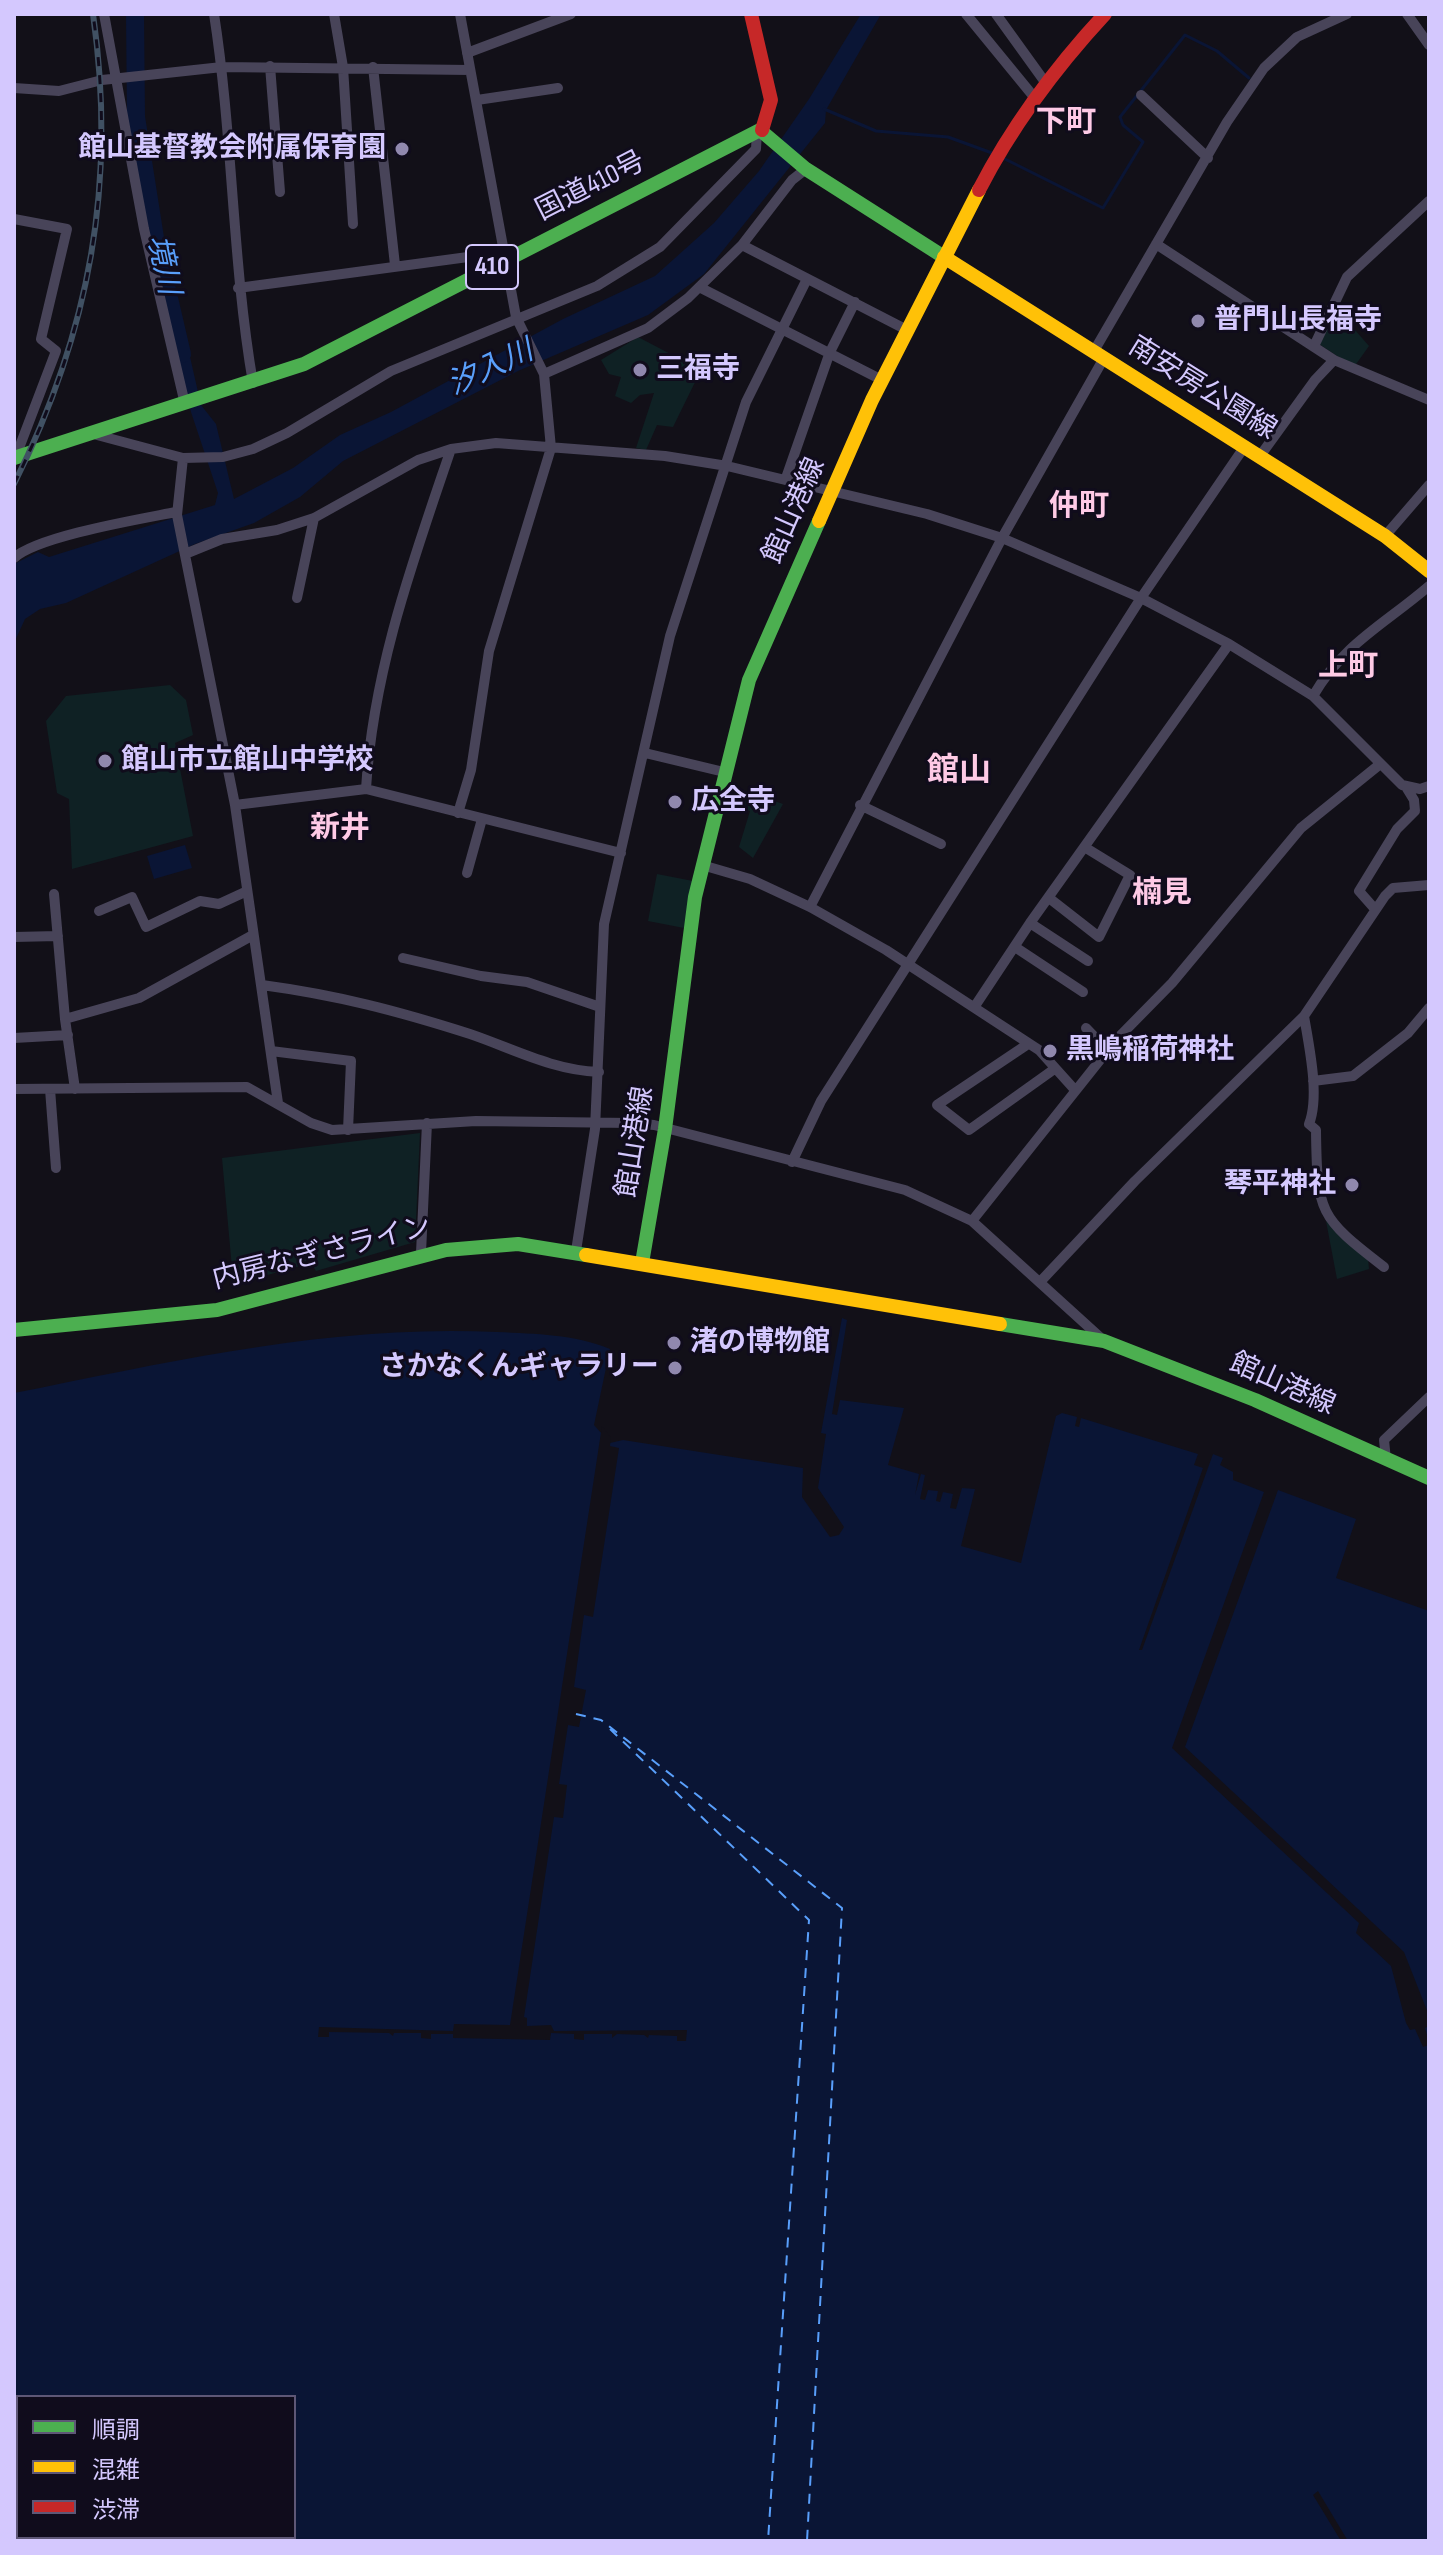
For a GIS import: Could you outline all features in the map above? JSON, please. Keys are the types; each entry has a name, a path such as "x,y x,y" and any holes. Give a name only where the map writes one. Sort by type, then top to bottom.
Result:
{"main road":[{"path":"751,14 771,100 764,134 802,165 944,257"},
{"name":"館山港線","path":"1105,14 1045,82 997,155 882,380 756,661 724,772 702,865 665,1129 642,1263 1104,1341 1255,1400 1429,1478"},
{"name":"国道410号","path":"15,458 253,383 331,351 506,256 764,134"},
{"name":"南安房公園線","path":"944,257 1385,536 1428,569"},
{"name":"内房なぎさライン","path":"14,1330 245,1304 421,1253 497,1244 576,1251 642,1263"}],"street":[{"path":"104,14 120,78 144,229 186,404"},
{"path":"214,14 222,67 238,288 253,383"},
{"path":"334,14 343,67 353,224"},
{"path":"458,813 471,770 489,651 551,448 542,370 516,317 460,14"},
{"path":"467,53 543,19 571,14"},
{"path":"966,14 1034,97"},
{"path":"996,14 1045,82"},
{"path":"810,907 860,805 1156,244 1264,68 1297,37 1347,14"},
{"path":"1407,14 1429,45"},
{"path":"270,66 280,192"},
{"path":"14,88 59,91 120,78 222,67 470,70"},
{"path":"373,67 395,265"},
{"path":"477,100 558,88"},
{"path":"1141,95 1208,158"},
{"path":"87,434 183,458 223,457 253,449 287,433 391,371 597,286 660,247 756,149 764,134"},
{"path":"542,370 648,328 701,288 742,245 802,165"},
{"path":"1315,344 1347,277 1429,201"},
{"path":"14,219 67,229 41,339 56,351 15,458"},
{"path":"1156,244 1315,344 1334,360 1429,400"},
{"path":"742,245 907,330"},
{"path":"238,288 395,265 506,256"},
{"path":"576,1251 599,1072 604,924 670,636 746,402 807,279"},
{"path":"701,288 882,380"},
{"path":"786,478 830,352 855,302"},
{"path":"1260,456 1315,380 1334,360"},
{"path":"185,552 222,539 277,530 314,518 418,460 451,449 496,443 665,456 727,466 927,514 1002,538 1141,598 1229,644 1313,696 1379,765 1406,787 1414,800 1415,811 1397,829 1359,891 1374,908"},
{"path":"792,1162 821,1101 1141,598 1245,446"},
{"path":"366,789 370,728 388,642 451,449"},
{"path":"183,458 177,513 235,805 245,892 262,985 278,1103"},
{"path":"1385,536 1429,485"},
{"path":"14,558 23,550 53,541 177,513"},
{"path":"297,598 314,518"},
{"path":"1313,696 1338,658 1361,636 1429,586"},
{"path":"975,1006 1030,923 1229,644"},
{"path":"645,753 724,772"},
{"path":"972,1221 1075,1090 1172,983 1301,828 1379,765"},
{"path":"1406,787 1429,786"},
{"path":"235,805 366,789 621,853"},
{"path":"860,805 941,844"},
{"path":"467,873 482,819"},
{"path":"1049,898 1099,937 1130,875 1086,848"},
{"path":"702,865 750,879 810,907 908,964 1039,1050 1053,1070 1075,1090"},
{"path":"1040,1282 1135,1181 1304,1016 1374,908 1393,888 1429,885"},
{"path":"99,911 132,897 146,927 200,901 219,904 245,892"},
{"path":"54,894 65,1019 75,1089"},
{"path":"1030,923 1088,961"},
{"path":"65,1019 139,998 253,935"},
{"path":"14,937 58,936"},
{"path":"1015,947 1083,992"},
{"path":"403,958 481,976 527,982 600,1007"},
{"path":"262,985 348,997 475,1036 561,1069 599,1072"},
{"path":"1313,1081 1353,1076 1408,1033 1429,1008"},
{"path":"1304,1016 1313,1081 1314,1112 1309,1124 1316,1130 1321,1207 1346,1238 1384,1267"},
{"path":"1086,1028 1108,1051"},
{"path":"14,1038 68,1035"},
{"path":"1028,1044 937,1105 969,1130 1053,1070"},
{"path":"271,1051 351,1061 348,1130"},
{"path":"14,1089 247,1087 324,1128 348,1130 427,1123 594,1121 665,1129 905,1190 972,1221 1104,1341"},
{"path":"50,1089 56,1168"},
{"path":"421,1253 427,1123"},
{"path":"1386,1460 1384,1440 1429,1397"}],"shaded area":[{"path":"1331,322 1355,330 1369,346 1354,367 1319,344"},
{"path":"638,337 701,370 673,427 657,425 646,450 636,448 654,393 640,395 631,403 615,396 621,377 609,374 601,360"},
{"path":"170,685 186,700 193,735 175,743 193,836 72,869 69,799 57,793 46,721 66,696"},
{"path":"729,785 783,804 753,858 739,847 750,811 727,802"},
{"path":"657,874 693,881 684,928 648,921"},
{"path":"420,1133 415,1242 316,1271 311,1263 242,1282 233,1279 222,1158"},
{"path":"1326,1221 1368,1258 1369,1269 1337,1279"}],"water":[{"name":"汐入川","path":"861,14 881,14 826,110 825,123 704,274 648,315 518,371 343,461 300,497 254,523 195,544 66,603 40,609 25,619 14,643 14,564 38,552 49,557 215,505 218,493 191,412 173,334 182,332 185,335 201,405 216,424 234,499 293,468 340,435 391,412 563,319 655,276 714,223 759,171 809,99"},
{"path":"185,845 192,868 154,879 147,856"},
{"path":"842,1318 847,1320 832,1414 837,1415 840,1400 904,1408 888,1465 919,1474 915,1495 921,1474 925,1475 920,1499 925,1500 928,1490 938,1491 936,1501 940,1502 943,1492 953,1494 950,1508 956,1509 962,1488 975,1489 961,1546 1021,1563 1056,1416 1062,1413 1077,1417 1075,1426 1079,1427 1081,1418 1198,1454 1194,1465 1203,1468 1139,1650 1142,1650 1213,1454 1223,1458 1220,1465 1233,1472 1233,1480 1264,1492 1172,1748 1359,1923 1356,1933 1391,1966 1410,2030 1415,2029 1423,2047 1429,2045 1429,2541 1348,2541 1318,2491 1313,2495 1341,2541 14,2541 14,1393 194,1358 314,1339 435,1331 526,1333 569,1338 610,1349 594,1425 610,1443 623,1440 803,1468 802,1497 830,1537 839,1535 844,1527 818,1488 826,1434 821,1433"},
{"path":"1278,1490 1356,1519 1336,1578 1429,1611 1429,2026 1428,2013 1404,1952 1185,1747"}],"pier":[{"path":"602,1426 611,1438 610,1446 619,1448 593,1617 584,1615 574,1687 586,1690 579,1727 568,1725 559,1784 567,1785 563,1818 554,1817 524,2017 527,2018 527,2026 551,2025 554,2031 687,2030 686,2041 677,2041 677,2036 649,2035 648,2038 644,2035 617,2034 612,2038 612,2034 584,2034 584,2040 574,2039 574,2034 551,2033 550,2040 453,2038 453,2034 431,2034 431,2039 421,2038 421,2033 394,2033 393,2036 389,2033 329,2032 329,2037 318,2037 319,2027 453,2031 454,2024 510,2025"}],"waterway":[{"name":"境川","path":"135,14 136,117 155,238 182,354"},
{"path":"1003,158 1103,208 1143,142 1123,125 1120,117 1185,35 1217,51 1249,78"},
{"path":"824,109 876,131 948,137 992,153"}],"ferry route":[{"path":"576,1714 601,1720 842,1908 807,2541"},
{"path":"610,1729 809,1920 768,2541"}],"railway":[{"path":"14,484 62,370 79,313 91,255 99,196 101,137 100,76 93,14"}],"traffic: fast":[{"path":"14,458 304,364 760,130 806,169 944,257"},
{"path":"642,1263 665,1129 695,897 749,680 819,521"},
{"path":"14,1330 217,1310 446,1250 518,1244 586,1255"},
{"path":"1000,1324 1104,1341 1255,1400 1429,1478"}],"traffic: slow":[{"path":"819,521 872,400 979,190"},
{"path":"944,257 1385,536 1429,571"},
{"path":"586,1255 1000,1324"}],"traffic: jam":[{"path":"751,14 771,100 762,130"},
{"path":"979,190 1036,98 1105,14"}],"place":[{"name":"館山基督教会附属保育園","path":"402,149"},
{"name":"普門山長福寺","path":"1198,321"},
{"name":"三福寺","path":"640,370"},
{"name":"館山市立館山中学校","path":"105,761"},
{"name":"広全寺","path":"675,802"},
{"name":"黒嶋稲荷神社","path":"1050,1051"},
{"name":"琴平神社","path":"1352,1185"},
{"name":"渚の博物館","path":"674,1343"},
{"name":"さかなくんギャラリー","path":"675,1368"}],"district":[{"name":"下町","path":"1066,123"},
{"name":"仲町","path":"1079,507"},
{"name":"上町","path":"1348,667"},
{"name":"館山","path":"959,772"},
{"name":"新井","path":"340,829"},
{"name":"楠見","path":"1162,894"}]}
